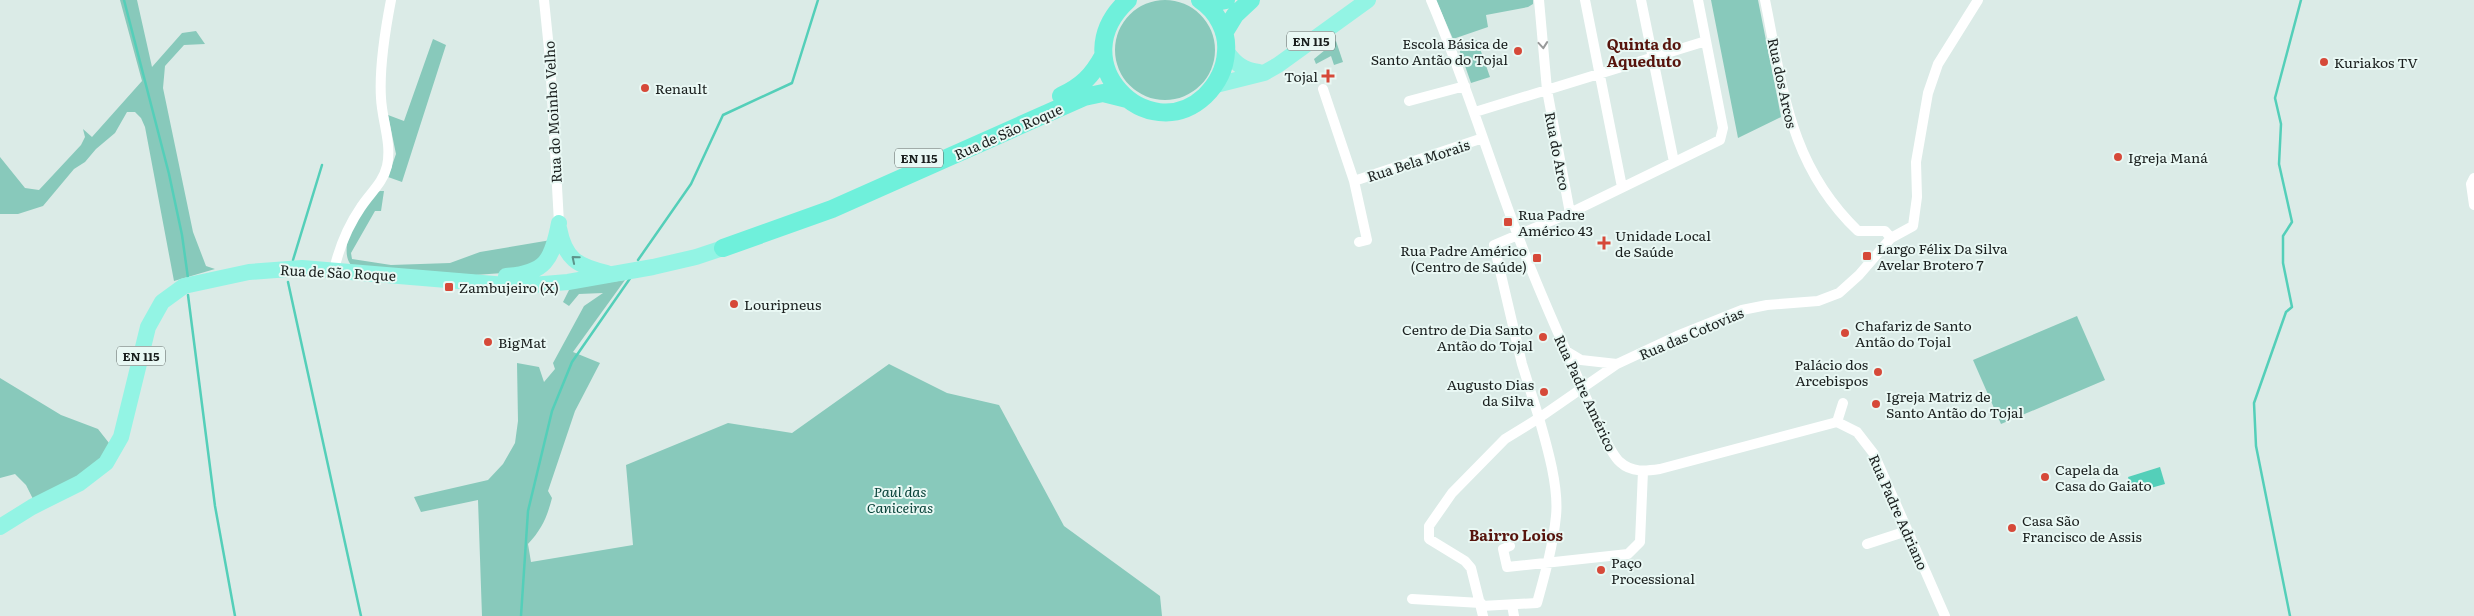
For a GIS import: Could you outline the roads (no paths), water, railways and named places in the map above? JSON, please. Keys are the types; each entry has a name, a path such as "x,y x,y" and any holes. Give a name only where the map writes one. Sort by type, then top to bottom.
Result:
{"highway":[{"path":"1127,99 1115,87 1107,72 1103,56 1104,35 1113,16 1128,0"},
{"path":"1203,2 1226,0"},
{"path":"1224,32 1235,15 1252,0"},
{"path":"1203,2 1217,17 1224,32 1227,52 1223,70 1216,85"},
{"name":"Rua de São Roque","path":"723,248 839,194 1079,88 1094,74 1103,56"},
{"name":"Rua de São Roque","path":"723,248 832,209 1084,97 1103,93 1127,99 1144,108 1163,112 1182,109 1200,101 1216,85"}],"main road":[{"name":"EN 115","path":"1216,85 1264,73 1284,61 1361,2"},
{"path":"1227,52 1236,63 1247,71 1264,73"},
{"path":"478,282 493,277 525,275 541,268 553,251 559,223"},
{"path":"559,223 562,244 576,262 591,269 612,274"},
{"name":"Rua de São Roque","path":"0,527 32,507 80,483 106,463 121,437 148,327 155,312 170,295 184,286 249,272 302,268 520,286 568,282 612,274 696,258 723,248"},
{"path":"553,251 558,269 568,282"}],"street":[{"path":"334,270 344,239 359,210 379,186 387,168 389,150 381,98 386,26 390,0"},
{"name":"Rua do Moinho Velho","path":"544,0 550,59 559,223"},
{"name":"Rua Padre Américo","path":"1431,0 1475,112 1518,236 1576,376 1613,452 1621,463 1632,469 1643,471"},
{"name":"Rua do Arco","path":"1539,0 1547,90 1570,213"},
{"path":"1585,0 1622,187"},
{"path":"1641,0 1674,162"},
{"path":"1412,599 1482,608 1537,603 1549,563 1556,514 1550,456 1522,364 1494,244 1518,236 1570,213 1674,162 1718,143 1722,137 1723,128 1698,0"},
{"name":"Rua dos Arcos","path":"1765,0 1789,115 1795,135 1814,176 1836,210 1858,231 1885,231 1891,238"},
{"path":"1891,238 1913,226 1917,197 1916,162 1928,93 1938,64 1978,0"},
{"path":"1475,112 1706,41"},
{"path":"1409,101 1465,86"},
{"path":"1323,89 1354,181 1367,240 1359,242"},
{"name":"Rua Bela Morais","path":"1354,181 1483,138"},
{"path":"2474,178 2472,184 2474,205"},
{"name":"Rua das Cotovias","path":"1482,608 1471,568 1466,561 1429,539 1429,526 1452,493 1505,439 1617,364 1742,310 1767,305 1818,301 1839,293 1859,275 1891,238"},
{"name":"Rua das Cotovias","path":"1565,350 1574,357 1591,363 1617,364"},
{"path":"1576,376 1591,363"},
{"path":"1510,546 1503,549 1506,567 1628,554 1640,542 1643,471 1660,469 1837,422 1842,403"},
{"name":"Rua Padre Adriano","path":"1837,422 1856,432 1867,443 1945,616"},
{"path":"1867,544 1907,531"},
{"path":"1512,605 1514,616"}],"waterway":[{"path":"124,0 169,174 182,235 188,278"},
{"path":"638,260 691,184 723,115 792,83 818,0"},
{"path":"2290,616 2256,446 2254,403 2286,312 2292,307 2283,263 2283,236 2292,222 2279,164 2281,124 2275,98 2301,0"},
{"path":"293,260 322,165"},
{"path":"521,616 528,511 552,411 572,362 631,277"},
{"path":"288,282 361,616"},
{"path":"188,295 215,506 235,616"}],"place":[{"name":"Escola Básica de Santo Antão do Tojal","path":"1518,51"},
{"name":"Kuriakos TV","path":"2324,62"},
{"name":"Tojal","path":"1328,76"},
{"name":"Renault","path":"645,88"},
{"name":"Igreja Maná","path":"2118,157"},
{"name":"Rua Padre Américo 43","path":"1508,222"},
{"name":"Unidade Local de Saúde","path":"1604,243"},
{"name":"Largo Félix Da Silva Avelar Brotero 7","path":"1867,256"},
{"name":"Rua Padre Américo (Centro de Saúde)","path":"1537,258"},
{"name":"Zambujeiro (X)","path":"449,287"},
{"name":"Louripneus","path":"734,304"},
{"name":"Chafariz de Santo Antão do Tojal","path":"1845,333"},
{"name":"Centro de Dia Santo Antão do Tojal","path":"1543,337"},
{"name":"BigMat","path":"488,342"},
{"name":"Palácio dos Arcebispos","path":"1878,372"},
{"name":"Augusto Dias da Silva","path":"1544,392"},
{"name":"Igreja Matriz de Santo Antão do Tojal","path":"1876,404"},
{"name":"Capela da Casa do Gaiato","path":"2045,477"},
{"name":"Casa São Francisco de Assis","path":"2012,528"},
{"name":"Paço Processional","path":"1601,570"}],"district":[{"name":"Quinta do Aqueduto","path":"1644,52"},
{"name":"Bairro Loios","path":"1516,534"}],"park label":[{"name":"Paul das Caniceiras","path":"900,500"}]}
